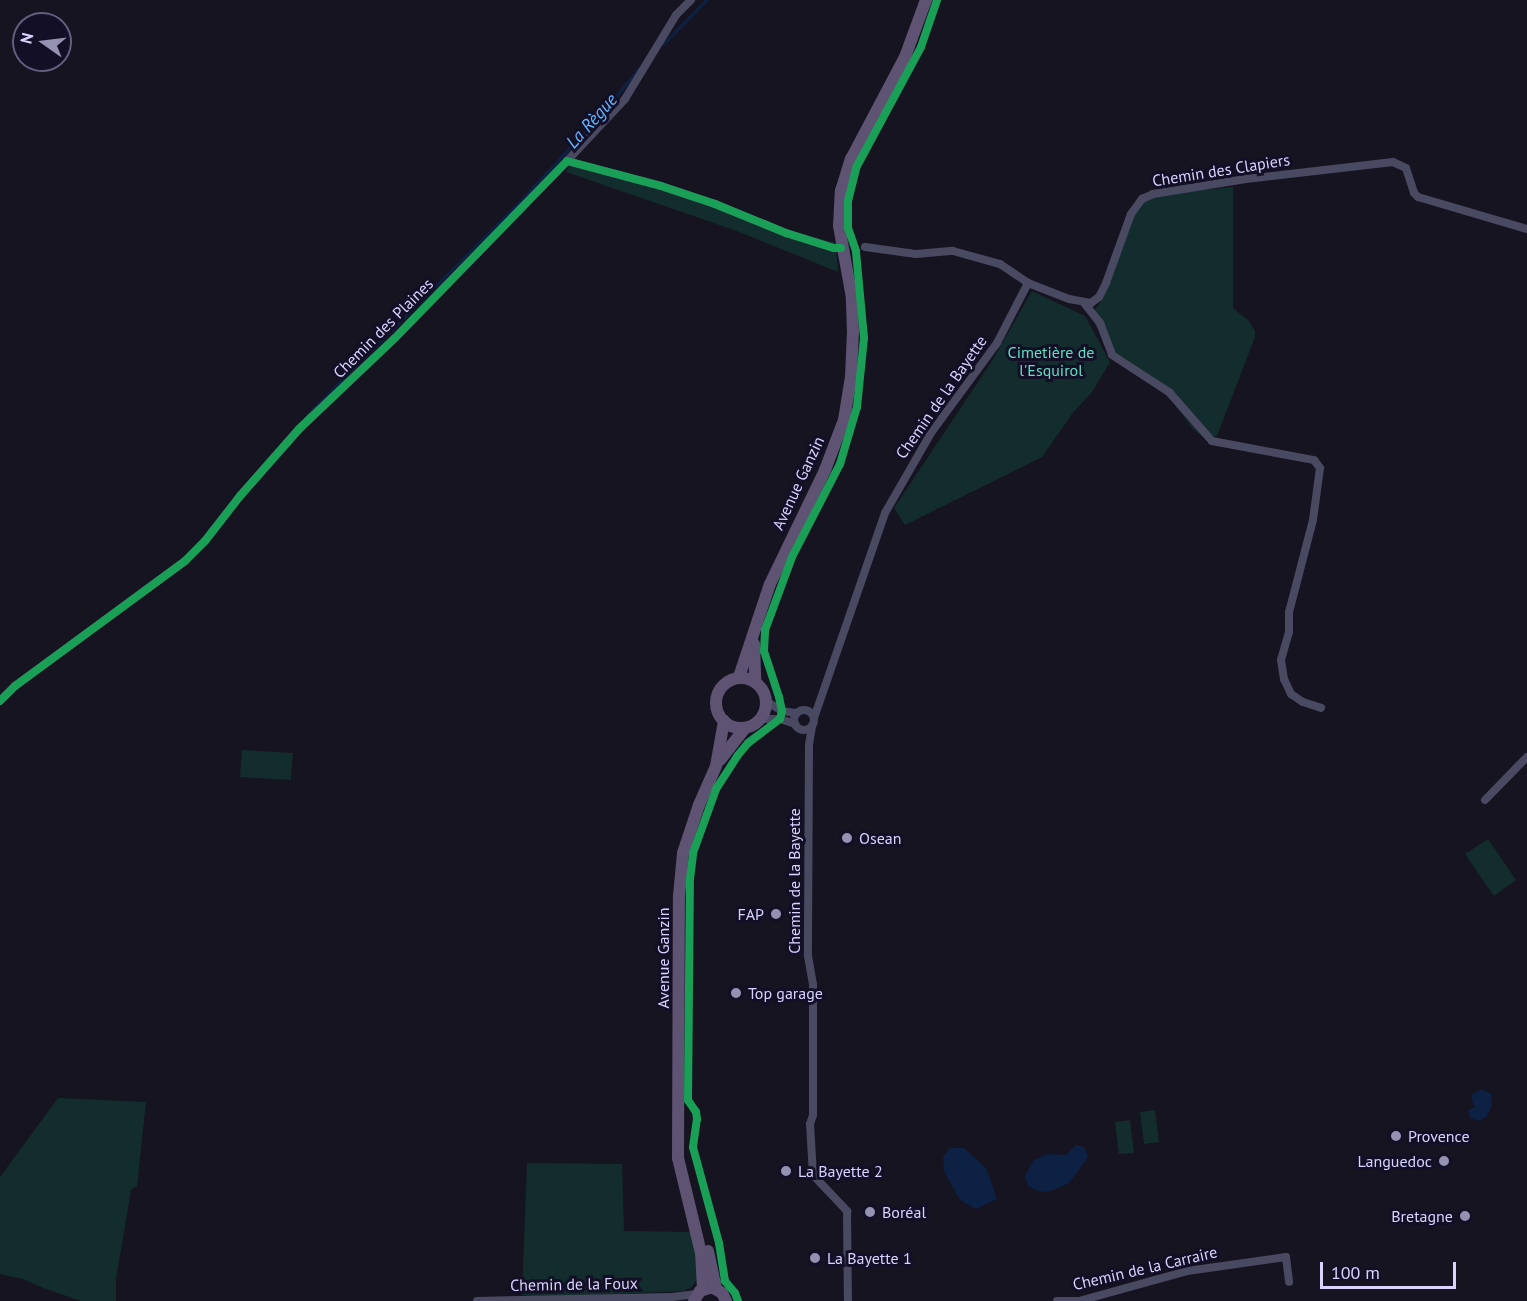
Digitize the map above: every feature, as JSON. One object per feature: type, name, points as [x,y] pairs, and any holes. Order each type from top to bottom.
[{"type":"main road","name":"Avenue Ganzin","points":[[739,677],[770,585],[825,470],[844,420],[851,378],[853,332],[852,298],[841,248],[839,212],[845,176],[851,159],[905,57],[926,0]]},
{"type":"main road","name":"Avenue Ganzin","points":[[754,636],[755,681]]},
{"type":"main road","points":[[739,677],[755,681],[765,694],[766,701],[760,719],[745,728],[737,728],[724,721],[717,708],[717,696],[724,684],[739,677]]},
{"type":"main road","name":"Avenue Ganzin","points":[[698,1295],[701,1253],[678,1158],[680,875],[690,831],[716,766],[724,734],[724,721]]},
{"type":"main road","name":"Avenue Ganzin","points":[[716,766],[745,728]]},
{"type":"main road","name":"Avenue Ganzin","points":[[679,1085],[685,1161],[716,1288]]},
{"type":"main road","points":[[698,1295],[716,1288],[728,1300]]},
{"type":"street","name":"Chemin des Plaines","points":[[0,700],[15,686],[185,561],[205,541],[240,496],[298,429],[394,339],[625,99],[676,15],[691,0]]},
{"type":"street","points":[[567,161],[671,189],[715,204],[777,230],[834,248],[841,248]]},
{"type":"street","name":"Chemin des Clapiers","points":[[1084,303],[1091,303],[1099,297],[1136,205],[1153,194],[1393,162],[1406,168],[1414,193],[1418,197],[1527,229]]},
{"type":"street","points":[[865,247],[916,254],[953,250],[1000,264],[1028,284],[1084,303],[1100,323],[1112,356],[1169,392],[1212,441],[1314,459],[1320,468],[1313,520],[1289,612],[1289,632],[1281,660],[1284,679],[1291,694],[1303,702],[1321,708]]},
{"type":"street","name":"Chemin de la Bayette","points":[[848,1301],[847,1211],[813,1174],[810,1124],[813,1103],[813,984],[808,956],[809,745],[812,718],[823,699],[885,513],[931,433],[997,343],[1028,284]]},
{"type":"street","points":[[766,701],[782,711],[812,718]]},
{"type":"street","points":[[797,713],[799,727]]},
{"type":"street","points":[[799,727],[812,718]]},
{"type":"street","points":[[760,719],[780,719],[799,727]]},
{"type":"street","name":"Chemin de la Bayette","points":[[799,727],[809,745]]},
{"type":"street","points":[[1485,800],[1527,757]]},
{"type":"street","name":"Chemin de la Carraire","points":[[1057,1301],[1079,1301],[1187,1271],[1286,1257],[1289,1282]]},
{"type":"street","name":"Chemin de la Foux","points":[[479,1301],[676,1299],[698,1295]]},
{"type":"green space","points":[[574,159],[624,172],[774,226],[836,243],[838,272],[734,230],[566,172]]},
{"type":"green space","points":[[1233,187],[1233,308],[1249,321],[1255,331],[1255,337],[1217,436],[1204,438],[1193,429],[1166,393],[1122,365],[1083,307],[1095,310],[1102,300],[1134,214],[1145,200],[1158,194]]},
{"type":"green space","name":"Cimetière de l'Esquirol","points":[[1032,291],[1085,316],[1110,362],[1092,392],[1072,414],[1042,457],[905,525],[894,508],[992,361]]},
{"type":"green space","points":[[242,750],[293,753],[291,780],[240,777]]},
{"type":"green space","points":[[1488,839],[1516,880],[1494,896],[1465,854]]},
{"type":"green space","points":[[58,1098],[146,1102],[137,1186],[131,1190],[116,1279],[116,1301],[81,1301],[23,1279],[0,1274],[0,1177]]},
{"type":"green space","points":[[1155,1110],[1159,1142],[1144,1144],[1140,1112]]},
{"type":"green space","points":[[1130,1120],[1134,1153],[1119,1154],[1115,1122]]},
{"type":"green space","points":[[527,1163],[622,1164],[624,1231],[691,1232],[700,1275],[692,1287],[684,1291],[545,1297],[522,1295]]},
{"type":"water","points":[[1482,1089],[1491,1094],[1492,1106],[1486,1117],[1479,1121],[1470,1118],[1468,1110],[1476,1107],[1471,1095]]},
{"type":"water","points":[[1076,1145],[1084,1147],[1088,1157],[1069,1183],[1048,1192],[1038,1191],[1028,1186],[1025,1176],[1033,1161],[1047,1154],[1066,1155]]},
{"type":"water","points":[[950,1148],[964,1148],[986,1168],[997,1199],[976,1209],[960,1200],[944,1171],[943,1157]]},
{"type":"waterway","name":"La Règue","points":[[663,44],[706,0]]},
{"type":"waterway","name":"La Règue","points":[[307,415],[521,200],[601,114],[640,67]]},
{"type":"cycle path","points":[[738,1301],[735,1293],[725,1281],[719,1243],[693,1147],[696,1112],[688,1100],[690,879],[693,853],[716,789],[738,755],[748,743],[780,719],[782,711],[779,697],[764,651],[765,630],[792,557],[840,464],[857,407],[864,338],[856,251],[848,228],[848,201],[857,166],[921,47],[937,0]]},
{"type":"cycle path","points":[[0,701],[15,686],[185,561],[205,541],[240,496],[299,429],[394,339],[567,161],[661,186],[715,204],[786,233],[834,248],[841,248]]},
{"type":"place","name":"Osean","points":[[847,838]]},
{"type":"place","name":"FAP","points":[[776,914]]},
{"type":"place","name":"Top garage","points":[[736,993]]},
{"type":"place","name":"Provence","points":[[1396,1136]]},
{"type":"place","name":"Languedoc","points":[[1444,1161]]},
{"type":"place","name":"La Bayette 2","points":[[786,1171]]},
{"type":"place","name":"Boréal","points":[[870,1212]]},
{"type":"place","name":"Bretagne","points":[[1465,1216]]},
{"type":"place","name":"La Bayette 1","points":[[815,1258]]}]
